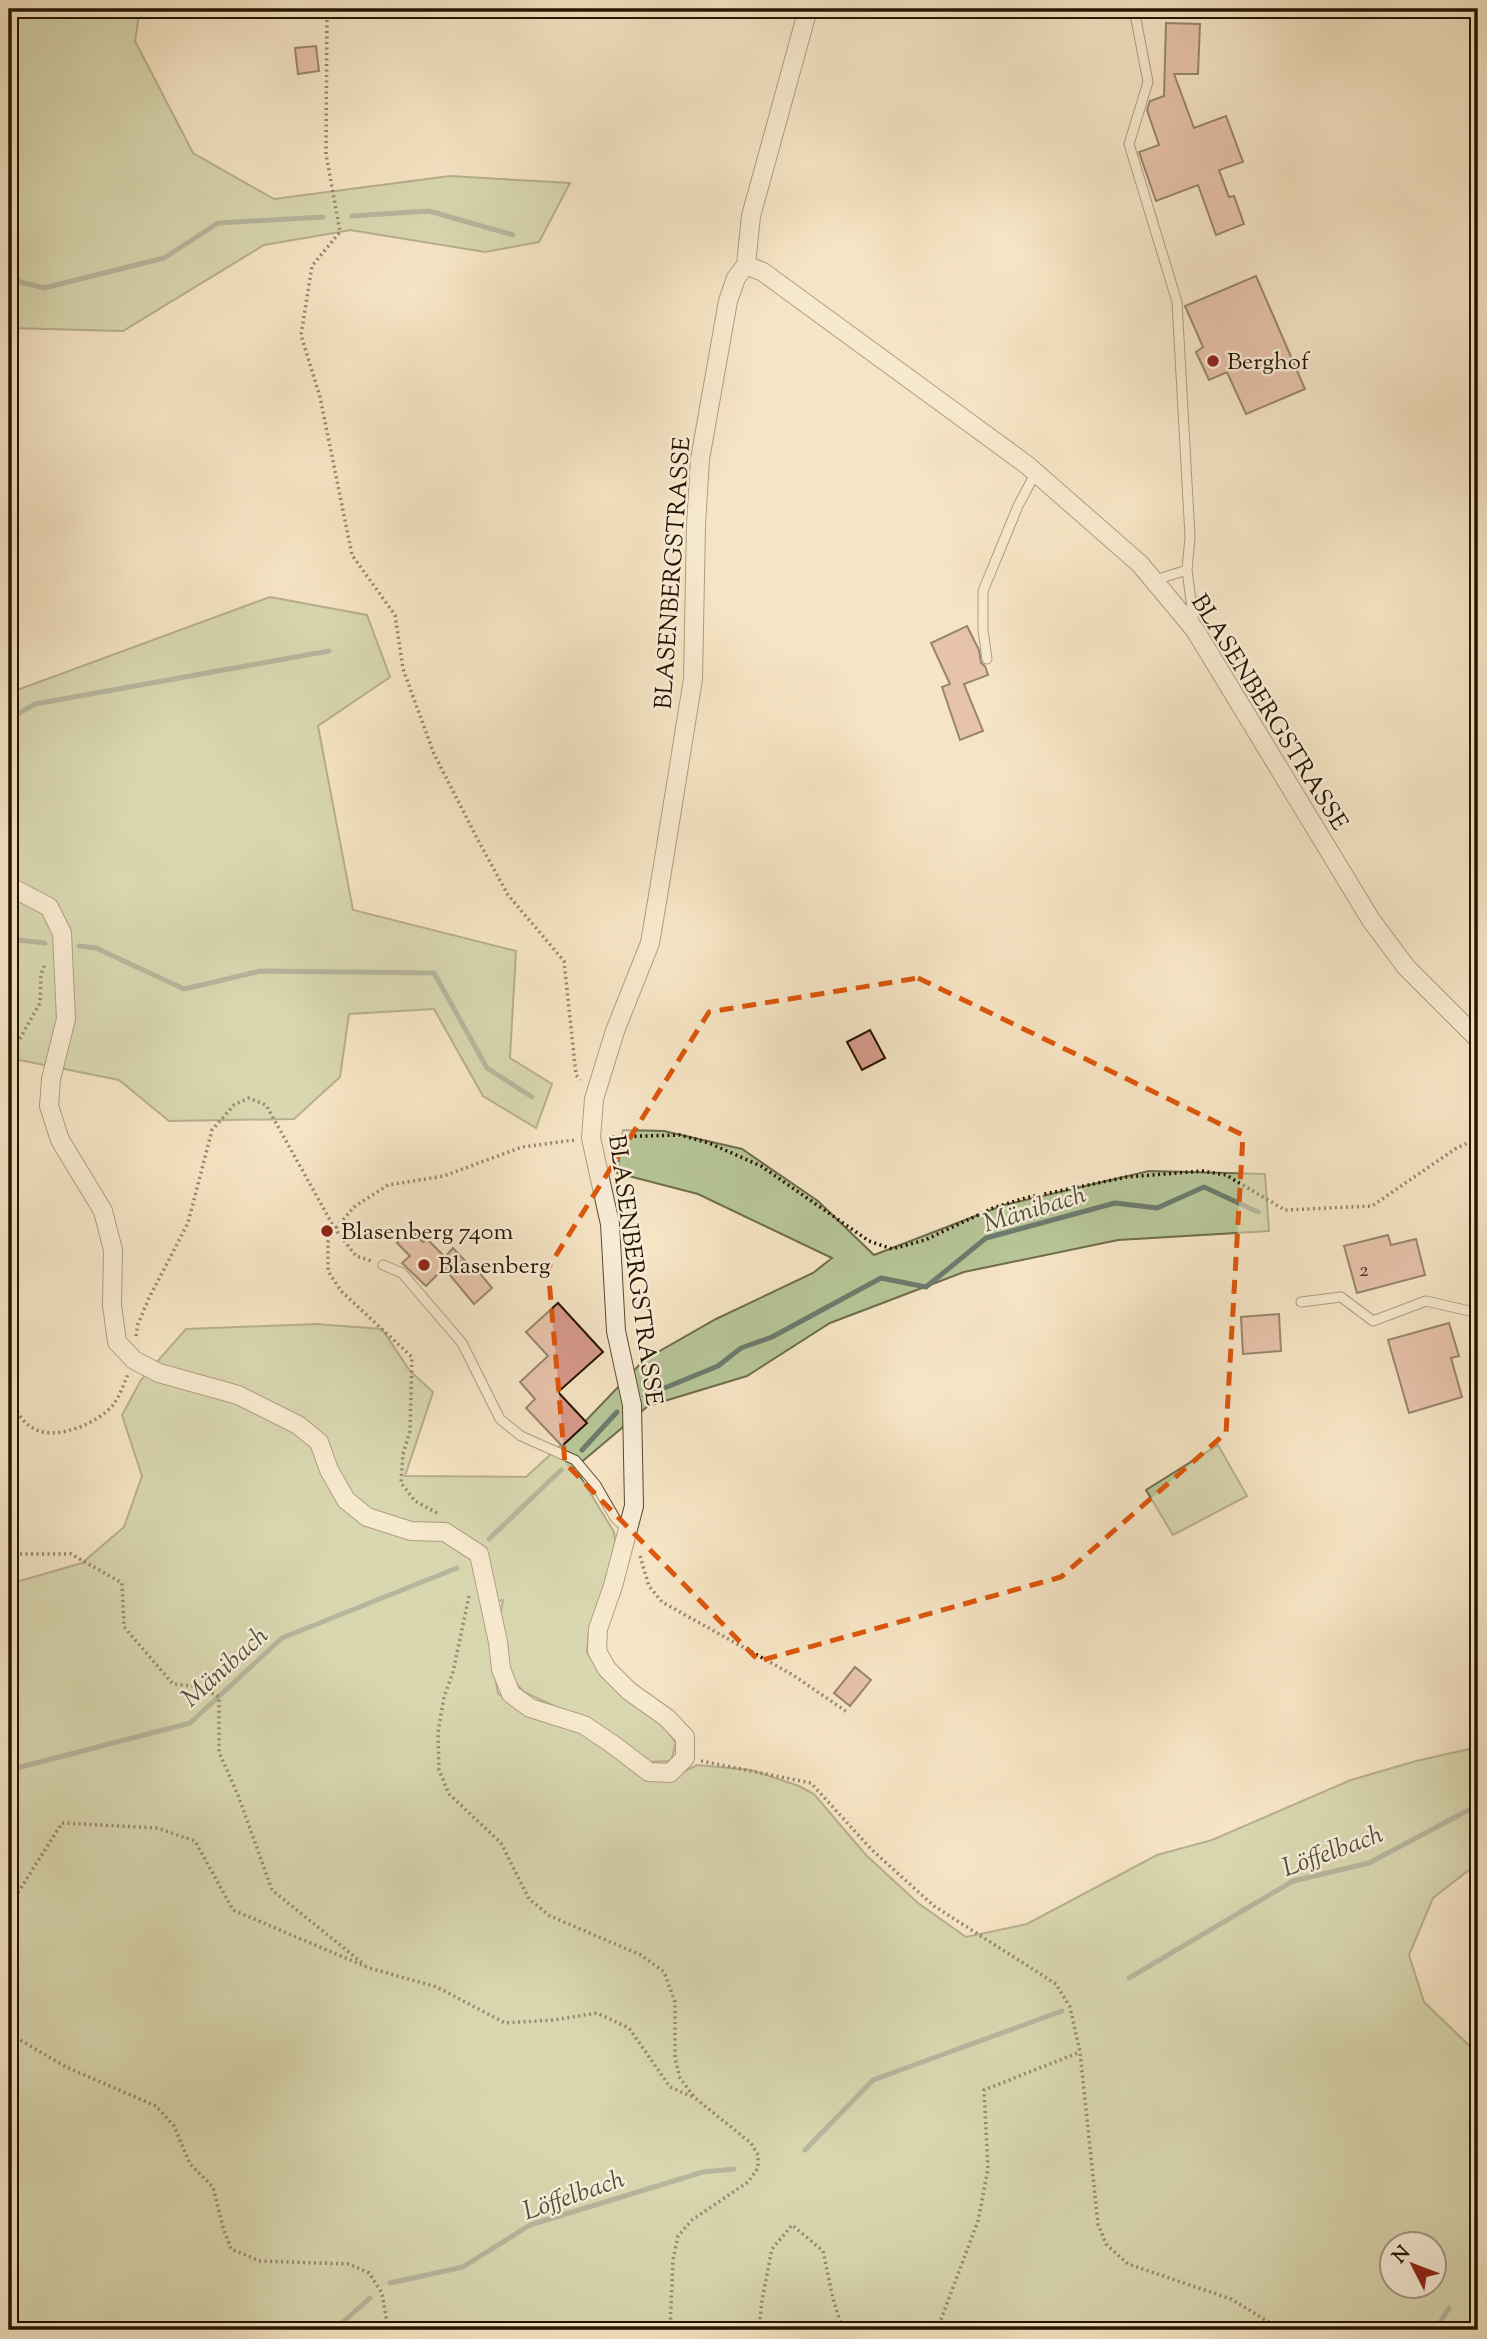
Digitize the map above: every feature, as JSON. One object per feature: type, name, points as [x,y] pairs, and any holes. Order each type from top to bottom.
[{"type":"street","points":[[746,265],[751,216],[808,9]]},
{"type":"street","name":"BLASENBERGSTRASSE","points":[[685,1758],[685,1737],[667,1718],[629,1691],[607,1670],[597,1651],[598,1629],[613,1586],[634,1506],[632,1405],[616,1331],[610,1224],[591,1138],[594,1099],[615,1031],[650,943],[693,679],[700,459],[728,301],[736,278],[746,265],[764,272],[1036,472],[1140,564],[1195,630],[1371,920],[1406,967],[1478,1039]]},
{"type":"street","points":[[9,886],[49,907],[62,933],[66,1019],[51,1079],[49,1106],[60,1140],[103,1211],[113,1250],[112,1305],[117,1342],[134,1360],[159,1373],[238,1395],[298,1425],[319,1442],[329,1470],[345,1500],[367,1517],[411,1531],[445,1532],[479,1554],[498,1642],[501,1669],[511,1694],[520,1701],[530,1708],[584,1726],[649,1772],[670,1773],[685,1758]]},
{"type":"lane","points":[[1134,9],[1148,82],[1129,144],[1177,302],[1191,537],[1187,570],[1195,630]]},
{"type":"lane","points":[[987,659],[982,630],[983,592],[1018,506],[1036,472]]},
{"type":"lane","points":[[1154,580],[1187,570]]},
{"type":"lane","points":[[383,1265],[402,1273],[461,1343],[500,1419],[521,1436],[575,1460],[596,1485],[615,1518],[628,1530]]},
{"type":"lane","points":[[1301,1302],[1341,1297],[1373,1321],[1426,1301],[1478,1313]]},
{"type":"path","points":[[327,9],[326,154],[341,232],[312,266],[301,335],[320,397],[352,555],[394,615],[403,669],[434,754],[478,840],[508,895],[564,961],[576,1075],[594,1099]]},
{"type":"path","points":[[9,1058],[40,1003],[41,974],[47,959],[62,944]]},
{"type":"path","points":[[9,1391],[16,1412],[33,1429],[62,1433],[94,1421],[113,1405],[134,1360],[138,1324],[188,1223],[212,1130],[234,1104],[249,1098],[266,1105],[335,1229],[356,1256],[383,1265]]},
{"type":"path","points":[[439,1514],[415,1501],[401,1483],[403,1454],[410,1432],[412,1357],[341,1291],[328,1271],[328,1242],[335,1229],[354,1208],[388,1185],[444,1176],[523,1147],[591,1138],[680,1135],[709,1143],[761,1166],[869,1241],[892,1249],[925,1240],[993,1208],[1025,1198],[1127,1177],[1202,1171],[1226,1175],[1285,1210],[1372,1206],[1455,1150],[1478,1138]]},
{"type":"path","points":[[640,1553],[649,1586],[662,1602],[793,1675],[847,1712]]},
{"type":"path","points":[[9,1554],[71,1555],[122,1583],[124,1627],[173,1684],[201,1687],[219,1697],[219,1752],[239,1795],[272,1890],[369,1968]]},
{"type":"path","points":[[470,1591],[461,1638],[443,1697],[438,1732],[439,1770],[449,1794],[501,1843],[529,1899],[550,1916],[641,1955],[664,1972],[675,2002],[675,2058],[680,2078],[695,2098],[751,2143],[758,2155],[758,2168],[748,2182],[692,2220],[678,2236],[673,2260],[670,2330]]},
{"type":"path","points":[[685,1758],[811,1783],[872,1850],[934,1906],[1056,1984],[1070,2007],[1080,2052],[1098,2224],[1106,2244],[1128,2264],[1231,2299],[1282,2330]]},
{"type":"path","points":[[9,1979],[17,1894],[62,1823],[157,1828],[195,1841],[233,1910],[369,1968],[438,1987],[505,2023],[553,2020],[597,2013],[629,2028],[670,2087],[695,2098]]},
{"type":"path","points":[[9,2029],[15,2037],[66,2067],[156,2106],[174,2126],[190,2164],[213,2187],[223,2227],[232,2249],[260,2261],[349,2264],[369,2273],[382,2293],[386,2330]]},
{"type":"path","points":[[937,2330],[978,2221],[988,2169],[984,2090],[1080,2052]]},
{"type":"path","points":[[759,2330],[772,2249],[792,2225],[823,2251],[843,2330]]},
{"type":"highlighted area","points":[[918,978],[1243,1135],[1226,1433],[1061,1577],[759,1661],[565,1463],[548,1268],[709,1012]]},
{"type":"green space","points":[[9,9],[140,9],[135,41],[193,153],[274,199],[450,176],[570,183],[539,242],[485,252],[350,230],[264,245],[123,331],[9,328]]},
{"type":"green space","points":[[270,597],[367,615],[390,677],[318,726],[353,910],[516,951],[510,1058],[552,1084],[536,1128],[483,1096],[434,1009],[349,1014],[340,1077],[294,1119],[169,1121],[119,1080],[9,1058],[9,693]]},
{"type":"green space","points":[[623,1130],[664,1131],[742,1149],[818,1201],[874,1255],[1004,1205],[1149,1171],[1265,1174],[1269,1231],[1118,1240],[964,1272],[830,1323],[747,1376],[648,1406],[572,1470],[578,1473],[614,1532],[617,1554],[589,1632],[587,1652],[602,1677],[661,1721],[676,1743],[671,1761],[649,1762],[569,1713],[524,1692],[507,1674],[500,1616],[503,1600],[484,1604],[498,1694],[585,1734],[665,1781],[697,1765],[751,1770],[799,1786],[814,1794],[866,1855],[918,1903],[966,1937],[1027,1924],[1157,1855],[1212,1840],[1351,1780],[1478,1747],[1478,1863],[1433,1898],[1409,1955],[1424,2002],[1478,2054],[1478,2330],[9,2330],[9,1584],[82,1563],[124,1527],[142,1476],[122,1415],[141,1380],[186,1329],[316,1324],[382,1329],[410,1371],[433,1392],[405,1476],[526,1477],[576,1431],[644,1360],[716,1319],[813,1273],[832,1258],[698,1194],[617,1173]]},
{"type":"green space","points":[[1218,1445],[1247,1496],[1173,1535],[1146,1490]]},
{"type":"building","points":[[1166,23],[1200,24],[1198,74],[1174,74],[1194,128],[1226,116],[1243,162],[1219,170],[1229,197],[1234,196],[1244,224],[1216,235],[1198,185],[1156,201],[1139,152],[1159,145],[1147,110],[1150,101],[1164,96]]},
{"type":"building","points":[[316,46],[319,71],[298,74],[295,48]]},
{"type":"building","points":[[1256,276],[1305,389],[1246,414],[1227,372],[1209,380],[1196,352],[1203,347],[1185,306]]},
{"type":"building","points":[[967,626],[988,675],[964,684],[983,731],[960,740],[942,687],[950,684],[931,643]]},
{"type":"building","points":[[870,1030],[885,1058],[862,1070],[847,1042]]},
{"type":"building","points":[[411,1230],[423,1242],[427,1239],[445,1257],[453,1248],[470,1266],[472,1264],[492,1288],[474,1304],[444,1268],[426,1286],[402,1263],[410,1256],[397,1243]]},
{"type":"building","points":[[1388,1235],[1391,1245],[1416,1239],[1425,1275],[1357,1293],[1344,1246]]},
{"type":"building","points":[[558,1303],[603,1352],[558,1392],[587,1423],[562,1446],[526,1408],[535,1399],[520,1382],[548,1356],[526,1332]]},
{"type":"building","points":[[1279,1314],[1281,1351],[1243,1354],[1241,1317]]},
{"type":"building","points":[[1449,1323],[1459,1356],[1451,1358],[1462,1397],[1409,1413],[1388,1340]]},
{"type":"building","points":[[855,1667],[871,1680],[850,1706],[834,1693]]},
{"type":"waterway","points":[[352,216],[429,211],[513,235]]},
{"type":"waterway","points":[[9,279],[44,288],[164,258],[218,223],[323,217]]},
{"type":"waterway","points":[[9,719],[35,704],[329,651]]},
{"type":"waterway","points":[[9,939],[45,943]]},
{"type":"waterway","points":[[79,946],[96,948],[184,989],[261,971],[434,973],[487,1068],[532,1097]]},
{"type":"waterway","name":"Mänibach","points":[[645,1396],[718,1366],[741,1348],[772,1337],[881,1278],[926,1287],[986,1238],[1115,1203],[1157,1208],[1204,1187],[1258,1212]]},
{"type":"waterway","name":"Mänibach","points":[[582,1450],[617,1412]]},
{"type":"waterway","name":"Mänibach","points":[[489,1539],[561,1470]]},
{"type":"waterway","name":"Mänibach","points":[[9,1772],[190,1723],[282,1638],[457,1568]]},
{"type":"waterway","name":"Löffelbach","points":[[1129,1978],[1293,1881],[1369,1863],[1478,1805]]},
{"type":"waterway","name":"Löffelbach","points":[[805,2150],[873,2080],[1062,2011]]},
{"type":"waterway","name":"Löffelbach","points":[[390,2283],[463,2267],[530,2225],[703,2172],[734,2169]]},
{"type":"waterway","name":"Löffelbach","points":[[334,2330],[370,2298]]},
{"type":"waterway","points":[[1435,2330],[1449,2308]]},
{"type":"place","name":"Berghof","points":[[1213,361]]},
{"type":"place","name":"Blasenberg 740m","points":[[327,1231]]},
{"type":"place","name":"Blasenberg","points":[[424,1265]]}]
